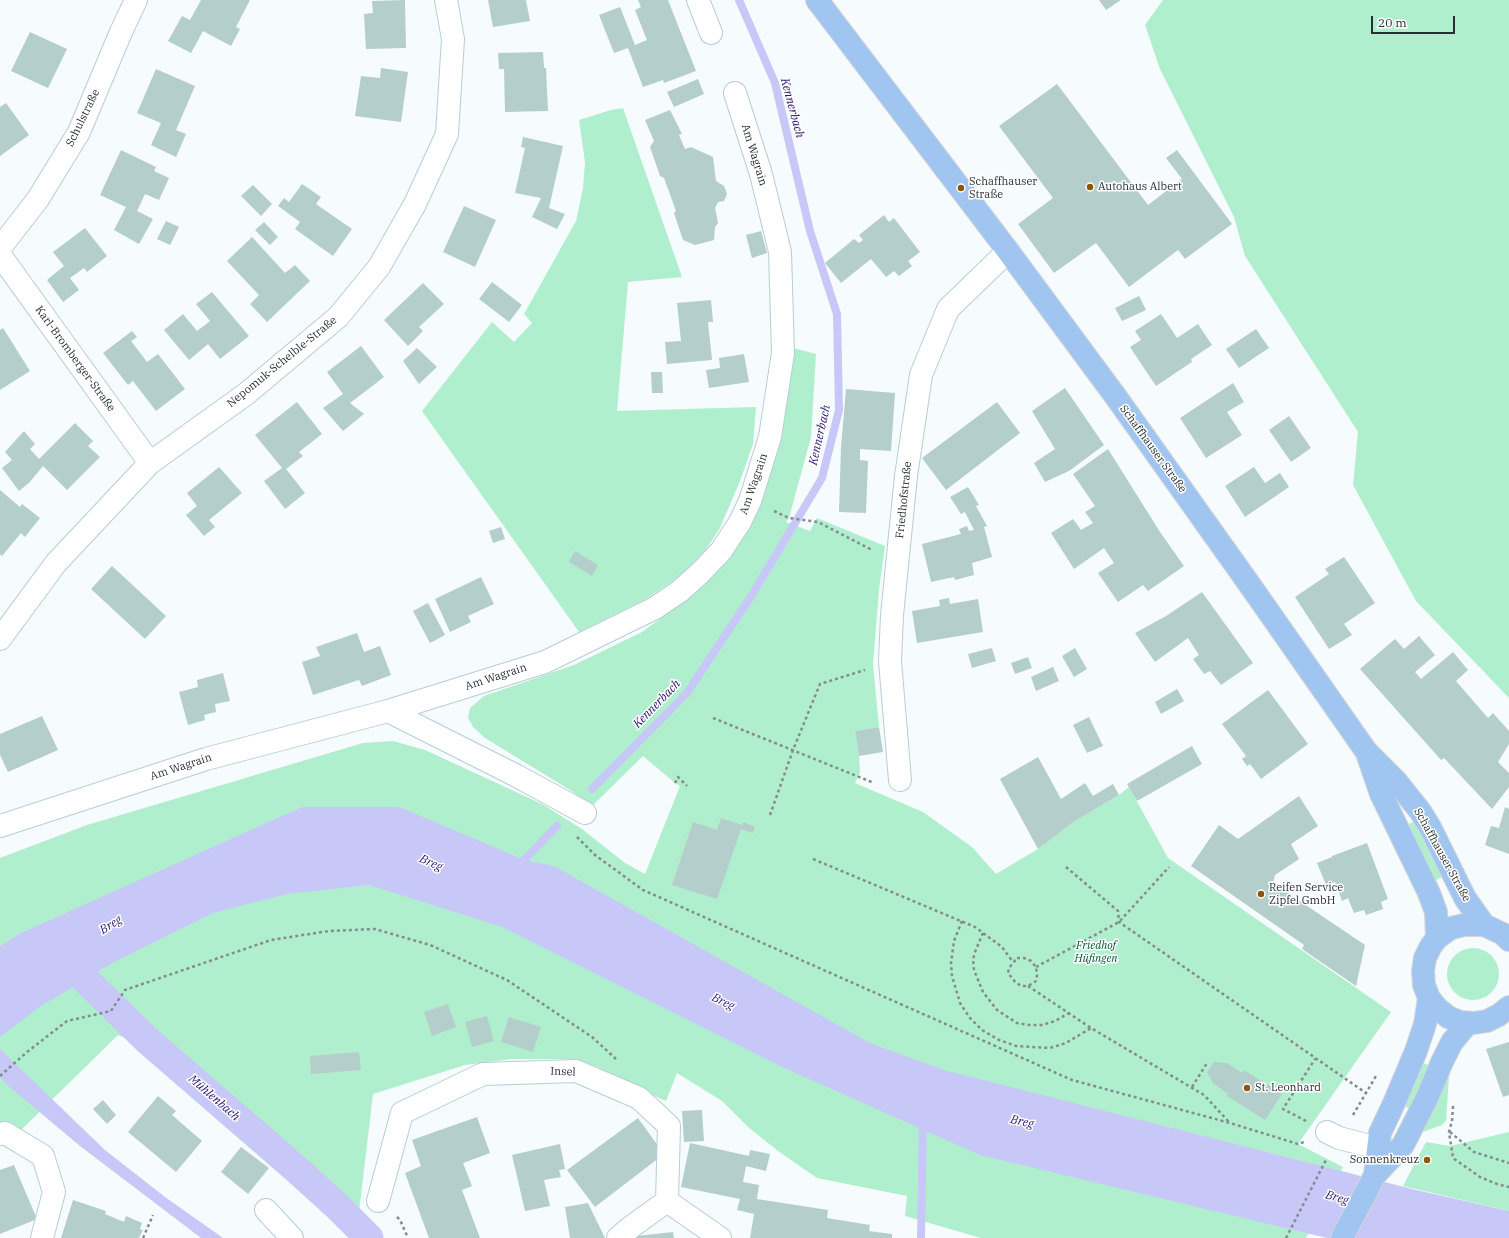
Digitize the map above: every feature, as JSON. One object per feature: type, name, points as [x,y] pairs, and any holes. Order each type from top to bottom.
[{"type":"main road","name":"Schaffhauser Straße","points":[[817,0],[1008,251],[1248,581],[1366,751],[1396,781],[1420,811],[1430,827],[1465,898],[1484,925]]},
{"type":"main road","name":"Schaffhauser Straße","points":[[1366,751],[1381,794],[1429,893],[1436,912],[1437,938]]},
{"type":"main road","points":[[1509,940],[1503,934],[1484,925],[1464,924],[1452,928],[1437,938],[1431,946],[1425,958],[1423,972],[1424,985],[1429,998],[1437,1008],[1448,1017],[1468,1023],[1487,1021],[1499,1015],[1509,1007]]},
{"type":"main road","points":[[1375,1175],[1380,1132],[1395,1101],[1425,1024],[1429,998]]},
{"type":"main road","points":[[1342,1238],[1375,1175],[1402,1145],[1427,1098],[1452,1042],[1468,1023]]},
{"type":"street","name":"Schulstraße","points":[[0,248],[38,199],[79,132],[136,0]]},
{"type":"street","name":"Nepomuk-Schelble-Straße","points":[[0,639],[56,563],[150,463],[246,394],[338,317],[380,267],[415,204],[447,134],[453,39],[446,0]]},
{"type":"street","points":[[698,0],[711,33]]},
{"type":"street","name":"Am Wagrain","points":[[0,826],[206,759],[388,712],[545,662],[655,608],[680,591],[700,573],[721,551],[740,522],[750,501],[770,437],[783,353],[780,252],[761,174],[735,93]]},
{"type":"street","name":"Friedhofstraße","points":[[900,780],[890,661],[892,615],[906,476],[920,375],[948,309],[1008,251]]},
{"type":"street","name":"Karl-Bromberger-Straße","points":[[0,255],[150,463]]},
{"type":"street","points":[[388,712],[517,776],[585,812]]},
{"type":"street","name":"Insel","points":[[378,1201],[402,1113],[483,1074],[576,1071],[639,1098],[669,1126],[667,1201]]},
{"type":"street","points":[[0,1134],[5,1133],[43,1156],[54,1192],[42,1238]]},
{"type":"street","points":[[1333,1135],[1378,1148]]},
{"type":"street","points":[[618,1238],[667,1201],[720,1238]]},
{"type":"street","points":[[266,1210],[292,1238]]},
{"type":"path","points":[[789,518],[818,522],[897,563]]},
{"type":"path","points":[[770,815],[793,750],[820,684],[890,661]]},
{"type":"path","points":[[713,718],[882,786],[900,780]]},
{"type":"path","points":[[675,783],[678,778],[687,786]]},
{"type":"path","points":[[585,812],[575,826],[577,838],[595,855],[644,890],[1072,1080],[1230,1123],[1298,1144],[1333,1135]]},
{"type":"path","points":[[813,859],[975,927],[1002,947],[1013,962]]},
{"type":"path","points":[[1066,867],[1118,911],[1119,922],[1366,1093]]},
{"type":"path","points":[[1036,967],[1119,922],[1168,867]]},
{"type":"path","points":[[962,921],[954,941],[951,963],[952,976],[960,1003],[970,1018],[982,1030],[999,1040],[1016,1046],[1050,1048],[1066,1043],[1091,1028]]},
{"type":"path","points":[[0,1076],[67,1020],[111,1011],[125,990],[271,940],[329,931],[375,929],[430,945],[507,980],[592,1037],[621,1063]]},
{"type":"path","points":[[984,933],[978,943],[974,956],[974,970],[983,992],[997,1010],[1017,1023],[1029,1025],[1042,1025],[1055,1021],[1069,1013]]},
{"type":"path","points":[[1028,986],[1036,980],[1036,967],[1031,961],[1024,958],[1017,958],[1009,968],[1008,973],[1010,977],[1022,986],[1028,986],[1091,1028],[1204,1094],[1230,1123]]},
{"type":"path","points":[[1303,1120],[1283,1109],[1315,1059]]},
{"type":"path","points":[[1192,1087],[1207,1063]]},
{"type":"path","points":[[1286,1238],[1325,1162],[1333,1135],[1366,1093],[1376,1075]]},
{"type":"path","points":[[1509,1163],[1474,1152],[1449,1132],[1453,1158],[1480,1177],[1509,1187]]},
{"type":"path","points":[[142,1238],[153,1215]]},
{"type":"green space","points":[[1163,0],[1509,0],[1509,698],[1416,601],[1353,485],[1358,432],[1245,256],[1234,217],[1160,69],[1145,25]]},
{"type":"green space","points":[[623,108],[682,277],[628,282],[617,411],[756,407],[753,444],[740,481],[720,528],[705,551],[680,576],[646,599],[579,632],[422,411],[492,322],[514,342],[532,323],[524,314],[576,221],[583,188],[585,162],[579,120],[611,110]]},
{"type":"green space","name":"Friedhof Hüfingen","points":[[793,348],[816,354],[811,437],[789,518],[786,522],[810,531],[817,518],[885,546],[879,590],[873,664],[879,727],[855,731],[860,772],[855,783],[923,812],[972,847],[996,874],[1038,849],[1075,821],[1119,795],[1129,787],[1168,858],[1391,1012],[1298,1144],[1343,1167],[1306,1238],[981,1238],[905,1216],[907,1196],[817,1178],[778,1151],[748,1127],[722,1101],[677,1073],[666,1101],[620,1080],[598,1067],[574,1059],[512,1059],[465,1065],[373,1094],[359,1212],[345,1227],[160,1061],[134,1041],[118,1035],[17,1134],[0,1130],[0,858],[87,825],[363,743],[393,741],[425,750],[542,804],[582,829],[625,863],[645,874],[680,786],[643,756],[592,806],[570,790],[485,738],[473,727],[468,718],[470,708],[484,696],[574,665],[642,632],[687,599],[728,560],[744,537],[759,505]]},
{"type":"green space","points":[[1413,822],[1416,823],[1444,876],[1432,882],[1407,825]]},
{"type":"green space","points":[[1473,948],[1483,950],[1491,956],[1497,964],[1499,974],[1497,984],[1491,992],[1483,998],[1473,1000],[1463,998],[1455,992],[1449,984],[1447,974],[1449,964],[1455,956],[1463,950]]},
{"type":"green space","points":[[1420,1062],[1432,1066],[1412,1108],[1408,1108],[1405,1106]]},
{"type":"green space","points":[[1445,1074],[1449,1076],[1446,1121],[1442,1125],[1420,1133]]},
{"type":"green space","points":[[1509,1132],[1509,1211],[1403,1186],[1426,1142],[1450,1146]]},
{"type":"water","name":"Breg","points":[[302,807],[399,807],[525,860],[554,866],[870,1043],[944,1070],[1412,1189],[1509,1211],[1509,1238],[1327,1238],[980,1155],[780,1066],[502,927],[369,885],[287,894],[213,913],[114,962],[38,1008],[0,1037],[0,946],[21,933]]},
{"type":"water","points":[[0,1049],[105,1150],[165,1197],[223,1238],[201,1238],[80,1146],[6,1084],[0,1077]]},
{"type":"building","points":[[201,0],[250,0],[236,27],[240,29],[231,46],[203,31],[191,53],[168,41],[182,16],[190,20]]},
{"type":"building","points":[[405,0],[406,48],[366,49],[364,14],[373,13],[372,1]]},
{"type":"building","points":[[488,0],[526,0],[530,21],[493,27]]},
{"type":"building","points":[[638,0],[668,0],[696,71],[664,83],[663,80],[643,87],[628,48],[614,53],[599,15],[620,7],[635,45],[647,40],[635,10],[641,7]]},
{"type":"building","points":[[1099,0],[1121,0],[1106,10]]},
{"type":"building","points":[[30,32],[67,49],[48,88],[11,71]]},
{"type":"building","points":[[543,52],[544,68],[546,68],[548,111],[505,112],[504,69],[499,69],[498,53]]},
{"type":"building","points":[[381,68],[408,72],[401,122],[355,116],[361,76],[380,78]]},
{"type":"building","points":[[156,69],[195,86],[176,130],[186,134],[176,157],[151,145],[161,123],[137,113]]},
{"type":"building","points":[[698,79],[704,94],[674,107],[667,92]]},
{"type":"building","name":"Autohaus Albert","points":[[1057,84],[1148,205],[1182,179],[1166,158],[1177,150],[1232,224],[1185,259],[1178,250],[1129,287],[1096,243],[1054,273],[1018,224],[1053,198],[999,126]]},
{"type":"building","points":[[6,103],[29,135],[0,156],[0,107]]},
{"type":"building","points":[[670,110],[682,134],[679,135],[685,149],[691,147],[713,157],[716,181],[724,186],[727,194],[724,201],[718,202],[715,208],[718,223],[715,227],[714,240],[695,245],[683,240],[674,213],[676,211],[664,178],[660,176],[650,147],[654,141],[645,120]]},
{"type":"building","points":[[523,137],[563,146],[549,208],[565,214],[557,229],[532,217],[541,198],[515,193],[525,148],[521,147]]},
{"type":"building","points":[[121,150],[156,167],[154,171],[169,178],[159,200],[145,194],[137,211],[153,219],[139,244],[114,230],[126,207],[100,195]]},
{"type":"building","points":[[302,184],[321,197],[316,204],[352,229],[333,256],[295,229],[300,222],[278,206],[284,198],[289,202]]},
{"type":"building","points":[[253,185],[272,204],[261,216],[241,196]]},
{"type":"building","points":[[464,206],[496,220],[475,267],[443,252]]},
{"type":"building","points":[[884,215],[889,222],[894,218],[920,252],[908,261],[912,266],[899,276],[894,271],[886,277],[871,259],[841,283],[825,263],[854,239],[859,243],[863,240],[859,235]]},
{"type":"building","points":[[166,221],[179,227],[170,245],[157,239]]},
{"type":"building","points":[[264,222],[278,237],[270,245],[255,230]]},
{"type":"building","points":[[85,228],[107,256],[87,272],[84,268],[70,278],[79,290],[63,302],[47,280],[64,266],[53,252]]},
{"type":"building","points":[[761,231],[767,253],[752,258],[746,235]]},
{"type":"building","points":[[252,237],[285,273],[295,265],[310,281],[267,322],[250,304],[259,295],[227,261]]},
{"type":"building","points":[[492,282],[522,305],[509,322],[479,299]]},
{"type":"building","points":[[423,283],[444,304],[419,327],[423,331],[408,346],[384,320]]},
{"type":"building","points":[[212,292],[249,336],[220,359],[208,344],[189,360],[164,330],[183,314],[197,331],[210,321],[196,304]]},
{"type":"building","points":[[1139,296],[1146,310],[1122,321],[1115,308]]},
{"type":"building","points":[[711,300],[713,322],[708,322],[712,360],[667,364],[665,342],[681,341],[677,303]]},
{"type":"building","points":[[1161,314],[1177,338],[1198,324],[1212,345],[1191,359],[1192,362],[1156,386],[1130,347],[1141,340],[1135,331]]},
{"type":"building","points":[[3,328],[30,371],[0,390],[0,330]]},
{"type":"building","points":[[1256,329],[1269,348],[1239,368],[1226,349]]},
{"type":"building","points":[[132,331],[137,337],[131,341],[147,362],[158,354],[185,389],[156,411],[133,381],[128,385],[103,353]]},
{"type":"building","points":[[361,346],[384,377],[350,403],[364,414],[343,431],[323,408],[343,394],[327,372]]},
{"type":"building","points":[[417,348],[437,367],[419,384],[403,361]]},
{"type":"building","points":[[744,354],[749,382],[709,388],[706,370],[720,368],[719,358]]},
{"type":"building","points":[[651,372],[662,372],[663,393],[652,393]]},
{"type":"building","points":[[1233,383],[1244,402],[1227,412],[1242,435],[1206,458],[1180,418]]},
{"type":"building","points":[[1065,388],[1104,445],[1069,471],[1045,482],[1034,463],[1055,449],[1032,411]]},
{"type":"building","points":[[846,389],[895,393],[891,451],[860,449],[860,460],[868,461],[866,513],[839,512],[841,447]]},
{"type":"building","points":[[297,402],[322,434],[299,452],[303,456],[286,469],[305,493],[285,509],[264,481],[282,468],[255,435]]},
{"type":"building","points":[[997,402],[1020,433],[946,490],[922,458]]},
{"type":"building","points":[[1289,416],[1311,448],[1291,462],[1269,430]]},
{"type":"building","points":[[75,423],[93,441],[88,446],[100,457],[67,490],[43,466],[29,483],[19,491],[2,468],[12,460],[5,452],[24,431],[35,444],[30,449],[39,459]]},
{"type":"building","points":[[1108,449],[1160,532],[1184,566],[1148,591],[1143,585],[1118,602],[1098,573],[1114,563],[1104,548],[1074,569],[1051,533],[1073,519],[1081,530],[1093,523],[1085,512],[1095,506],[1073,474]]},
{"type":"building","points":[[219,467],[242,493],[209,520],[215,527],[204,536],[186,515],[197,506],[187,493]]},
{"type":"building","points":[[1254,467],[1265,483],[1280,473],[1289,487],[1245,517],[1225,486]]},
{"type":"building","points":[[968,487],[979,505],[976,506],[987,526],[984,527],[992,557],[972,563],[974,575],[955,580],[954,577],[931,582],[922,544],[961,534],[959,529],[967,526],[969,531],[974,530],[965,512],[961,514],[950,497]]},
{"type":"building","points":[[0,490],[20,507],[22,504],[40,518],[25,537],[21,533],[2,556],[0,554]]},
{"type":"building","points":[[501,527],[505,539],[493,543],[489,531]]},
{"type":"building","points":[[575,551],[598,565],[592,576],[569,562]]},
{"type":"building","points":[[1344,557],[1375,603],[1344,624],[1352,635],[1329,649],[1295,597],[1329,574],[1325,569]]},
{"type":"building","points":[[112,566],[166,616],[145,639],[91,589]]},
{"type":"building","points":[[481,577],[494,604],[468,616],[471,622],[450,632],[435,599]]},
{"type":"building","points":[[1202,592],[1253,663],[1221,685],[1210,671],[1204,674],[1193,659],[1199,655],[1188,638],[1155,662],[1135,633],[1166,616]]},
{"type":"building","points":[[949,598],[950,604],[978,599],[983,632],[917,643],[912,611],[940,606],[939,600]]},
{"type":"building","points":[[428,603],[445,635],[430,643],[413,611]]},
{"type":"building","points":[[357,633],[364,652],[380,646],[391,675],[362,686],[359,680],[313,695],[302,662],[320,656],[316,647]]},
{"type":"building","points":[[1419,636],[1435,655],[1415,672],[1421,679],[1453,652],[1468,670],[1456,681],[1488,718],[1493,713],[1509,731],[1509,744],[1498,762],[1509,773],[1509,787],[1492,809],[1444,758],[1441,760],[1360,669],[1395,639],[1404,649]]},
{"type":"building","points":[[992,648],[996,661],[972,668],[968,654]]},
{"type":"building","points":[[1075,648],[1087,669],[1074,677],[1062,656]]},
{"type":"building","points":[[1028,657],[1032,668],[1015,674],[1011,663]]},
{"type":"building","points":[[1053,667],[1059,681],[1036,691],[1031,677]]},
{"type":"building","points":[[223,673],[230,701],[215,704],[216,712],[204,715],[205,720],[188,725],[179,692],[198,687],[197,680]]},
{"type":"building","points":[[1177,689],[1184,701],[1161,714],[1155,702]]},
{"type":"building","points":[[1268,690],[1308,744],[1261,779],[1250,764],[1247,766],[1242,759],[1246,756],[1222,724]]},
{"type":"building","points":[[42,716],[58,750],[8,772],[0,755],[0,734]]},
{"type":"building","points":[[1089,717],[1103,746],[1087,753],[1073,725]]},
{"type":"building","points":[[879,727],[883,752],[859,756],[855,731]]},
{"type":"building","points":[[1192,746],[1202,764],[1137,801],[1127,784]]},
{"type":"building","points":[[1038,757],[1061,799],[1085,783],[1093,796],[1113,784],[1119,795],[1075,821],[1038,849],[1000,779]]},
{"type":"building","name":"Reifen Service Zipfel GmbH","points":[[1299,796],[1318,826],[1291,844],[1299,859],[1275,875],[1273,883],[1365,945],[1356,986],[1302,949],[1304,945],[1191,866],[1219,825],[1238,839]]},
{"type":"building","points":[[1505,807],[1509,809],[1509,854],[1485,845],[1491,826],[1499,828]]},
{"type":"building","points":[[721,818],[742,825],[744,822],[755,827],[753,833],[741,829],[717,899],[672,885],[693,822],[717,830]]},
{"type":"building","points":[[1367,843],[1388,899],[1381,902],[1383,909],[1366,915],[1364,910],[1354,913],[1348,898],[1342,901],[1335,882],[1326,885],[1317,863]]},
{"type":"building","points":[[448,1004],[456,1027],[432,1036],[424,1012]]},
{"type":"building","points":[[487,1016],[494,1041],[472,1047],[465,1022]]},
{"type":"building","points":[[509,1017],[541,1027],[533,1052],[501,1042]]},
{"type":"building","points":[[1509,1042],[1509,1095],[1503,1097],[1486,1049]]},
{"type":"building","points":[[359,1052],[361,1070],[311,1074],[310,1056]]},
{"type":"building","name":"St. Leonhard","points":[[1214,1062],[1227,1063],[1242,1073],[1244,1070],[1282,1094],[1265,1120],[1227,1096],[1228,1094],[1213,1083],[1207,1072]]},
{"type":"building","points":[[158,1096],[176,1111],[172,1115],[202,1141],[176,1172],[128,1132]]},
{"type":"building","points":[[103,1100],[116,1115],[107,1124],[93,1109]]},
{"type":"building","points":[[702,1110],[704,1141],[684,1142],[682,1111]]},
{"type":"building","points":[[477,1117],[490,1153],[463,1163],[472,1186],[462,1190],[480,1238],[429,1238],[405,1173],[421,1166],[412,1140]]},
{"type":"building","points":[[638,1118],[664,1154],[595,1207],[567,1170]]},
{"type":"building","points":[[690,1143],[749,1156],[750,1150],[770,1154],[766,1171],[746,1166],[743,1182],[759,1185],[757,1199],[828,1210],[827,1218],[870,1225],[869,1231],[892,1234],[892,1238],[750,1238],[754,1214],[737,1210],[740,1199],[681,1187]]},
{"type":"building","points":[[560,1144],[565,1169],[559,1170],[561,1177],[544,1180],[550,1206],[525,1211],[512,1155]]},
{"type":"building","points":[[241,1147],[269,1168],[248,1194],[221,1172]]},
{"type":"building","points":[[14,1165],[37,1219],[0,1234],[0,1170]]},
{"type":"building","points":[[73,1200],[106,1211],[105,1214],[124,1222],[126,1216],[142,1223],[140,1229],[143,1230],[139,1238],[61,1238]]},
{"type":"building","points":[[588,1203],[605,1238],[570,1238],[565,1207]]},
{"type":"building","points":[[673,1232],[674,1238],[627,1238],[627,1237]]},
{"type":"waterway","name":"Kennerbach","points":[[592,789],[687,693],[750,598],[822,478],[839,410],[837,314],[810,231],[775,83],[739,0]]},
{"type":"waterway","name":"Kennerbach","points":[[517,867],[557,826]]},
{"type":"waterway","name":"Mühlenbach","points":[[61,956],[146,1039],[295,1168],[338,1207],[369,1238]]},
{"type":"waterway","points":[[921,1238],[923,1119]]},
{"type":"place","name":"Autohaus Albert","points":[[1090,187]]},
{"type":"place","name":"Schaffhauser Straße","points":[[961,188]]},
{"type":"place","name":"Reifen Service Zipfel GmbH","points":[[1261,894]]},
{"type":"place","name":"St. Leonhard","points":[[1247,1088]]},
{"type":"place","name":"Sonnenkreuz","points":[[1427,1160]]}]
